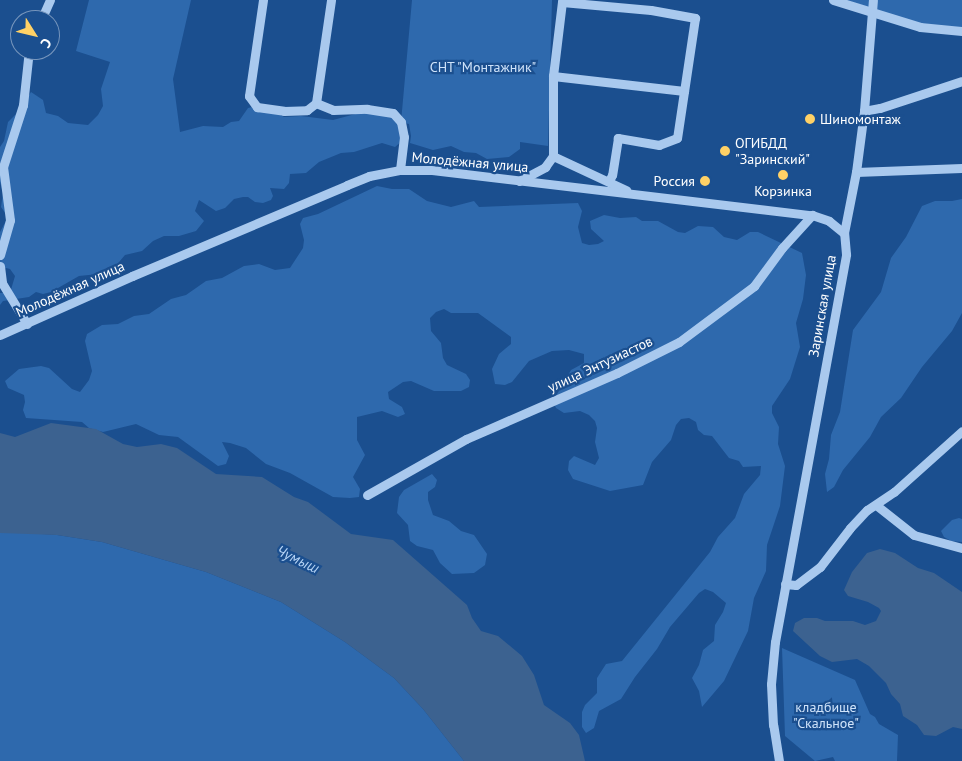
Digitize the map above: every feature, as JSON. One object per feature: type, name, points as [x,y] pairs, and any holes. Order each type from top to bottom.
[{"type":"street","points":[[263,0],[249,96],[251,102],[257,107],[284,111],[307,110],[316,103],[331,0]]},
{"type":"street","points":[[833,0],[920,27],[962,31]]},
{"type":"street","name":"Заринская улица","points":[[779,761],[773,725],[771,684],[775,642],[846,254],[844,233],[856,172],[864,111],[873,0]]},
{"type":"street","points":[[519,181],[545,167],[554,156],[553,76],[562,2],[651,10],[695,18],[677,138],[659,145],[618,138],[612,175],[609,181]]},
{"type":"street","points":[[0,255],[10,220],[3,167],[23,105],[28,60]]},
{"type":"street","points":[[553,76],[684,91]]},
{"type":"street","points":[[864,111],[880,108],[962,81]]},
{"type":"street","points":[[316,103],[332,110],[380,109],[397,117],[404,137],[400,170]]},
{"type":"street","points":[[554,156],[631,192]]},
{"type":"street","points":[[856,172],[962,168]]},
{"type":"street","name":"Молодёжная улица","points":[[0,335],[347,184],[369,176],[400,170],[432,170],[631,192],[812,215],[829,221],[844,233]]},
{"type":"street","name":"улица Энтузиастов","points":[[367,494],[466,439],[618,373],[679,342],[754,286],[782,248],[812,215]]},
{"type":"street","points":[[0,266],[2,282],[27,324]]},
{"type":"street","points":[[786,584],[796,585],[820,567],[850,528],[876,504],[894,492],[962,431]]},
{"type":"street","points":[[876,504],[914,535],[962,548]]},
{"type":"green space","points":[[89,0],[191,0],[173,79],[180,132],[203,126],[223,127],[231,122],[239,121],[248,108],[252,107],[273,110],[284,117],[301,116],[333,120],[374,109],[393,117],[403,129],[402,141],[395,147],[382,143],[354,152],[341,153],[319,162],[306,173],[290,174],[289,183],[284,189],[270,188],[273,196],[271,200],[263,203],[243,197],[234,199],[225,208],[216,211],[199,200],[195,211],[204,221],[196,231],[179,236],[164,236],[153,241],[142,251],[125,255],[114,268],[98,274],[79,276],[51,292],[43,294],[36,292],[29,297],[3,301],[0,305],[0,293],[10,293],[15,276],[10,269],[6,268],[0,272],[0,232],[8,217],[1,207],[3,193],[0,182],[0,147],[4,141],[8,122],[21,109],[31,92],[43,100],[46,113],[58,116],[68,123],[88,125],[98,115],[103,106],[101,89],[110,62],[76,51]]},
{"type":"green space","name":"СНТ \"Монтажник\"","points":[[412,0],[552,0],[548,146],[520,142],[520,149],[509,157],[487,159],[476,153],[464,152],[451,146],[433,150],[410,143],[409,124],[401,122]]},
{"type":"green space","points":[[833,0],[962,0],[962,31],[920,27]]},
{"type":"green space","points":[[377,186],[392,189],[409,189],[427,201],[451,207],[474,201],[479,207],[578,203],[582,211],[578,227],[582,243],[589,245],[604,241],[591,229],[590,221],[604,215],[620,218],[636,217],[642,221],[658,221],[678,232],[685,233],[698,226],[713,227],[724,237],[737,240],[750,232],[758,232],[802,253],[806,275],[803,299],[796,323],[800,347],[790,379],[772,406],[772,413],[779,427],[778,444],[785,466],[780,506],[767,545],[766,571],[754,598],[748,631],[724,681],[702,707],[699,691],[692,678],[699,665],[703,650],[714,641],[715,625],[726,603],[713,592],[705,589],[699,593],[670,627],[657,649],[621,699],[599,711],[594,728],[586,733],[582,727],[582,712],[585,705],[597,693],[597,678],[606,664],[622,661],[710,552],[718,537],[735,518],[744,494],[760,475],[761,466],[743,467],[739,461],[729,458],[712,436],[704,435],[698,430],[696,422],[689,418],[681,419],[676,425],[671,440],[652,462],[643,485],[610,491],[573,479],[568,470],[569,461],[574,456],[595,465],[599,458],[595,442],[597,428],[595,421],[589,415],[580,411],[564,413],[556,408],[553,401],[571,370],[584,363],[584,354],[569,350],[552,351],[529,361],[512,382],[505,385],[495,384],[492,369],[499,354],[511,344],[511,337],[478,313],[451,313],[444,309],[436,312],[430,318],[431,331],[441,343],[443,358],[447,365],[466,374],[470,380],[469,387],[461,391],[434,391],[411,381],[403,382],[388,392],[389,399],[402,407],[405,414],[398,417],[382,411],[357,417],[357,440],[365,455],[353,477],[360,489],[359,497],[350,498],[333,497],[290,473],[266,464],[246,448],[230,443],[222,442],[229,456],[226,464],[218,466],[178,437],[159,435],[136,424],[103,432],[89,428],[82,422],[26,418],[23,410],[24,395],[8,388],[5,381],[19,369],[41,366],[49,368],[72,389],[80,392],[89,380],[92,371],[85,341],[87,334],[102,325],[118,324],[134,316],[149,314],[171,299],[186,295],[206,281],[222,278],[244,266],[259,264],[275,270],[290,268],[303,248],[304,240],[300,224],[303,218],[318,214]]},
{"type":"green space","points":[[962,199],[962,313],[952,331],[922,367],[901,398],[881,417],[870,437],[843,470],[834,487],[827,492],[825,474],[829,459],[831,435],[840,412],[853,330],[881,292],[891,258],[906,237],[922,206],[935,201]]},
{"type":"green space","points":[[432,474],[437,480],[435,487],[428,492],[428,500],[433,515],[449,521],[461,531],[474,535],[487,554],[485,565],[474,573],[452,574],[440,563],[433,550],[417,546],[410,541],[408,525],[397,513],[399,497],[404,490]]},
{"type":"green space","points":[[962,519],[962,542],[951,541],[944,537],[941,531],[952,520]]},
{"type":"green space","points":[[0,533],[57,535],[102,542],[206,572],[281,602],[345,642],[394,678],[423,709],[464,761],[0,761]]},
{"type":"green space","name":"кладбище \"Скальное\"","points":[[782,648],[855,680],[870,714],[875,717],[879,724],[898,735],[897,761],[835,761],[833,757],[815,761],[785,736]]},
{"type":"water","name":"Чумыш","points":[[51,423],[96,429],[123,444],[137,447],[161,444],[177,448],[216,474],[262,477],[294,497],[308,502],[351,534],[393,540],[467,605],[472,618],[481,631],[498,636],[522,656],[534,675],[544,705],[570,723],[579,735],[585,761],[464,761],[423,709],[394,678],[345,642],[281,602],[206,572],[102,542],[57,535],[0,533],[0,433],[15,437]]},
{"type":"water","points":[[880,549],[895,553],[918,568],[934,573],[962,592],[962,729],[953,727],[936,736],[924,735],[917,725],[903,716],[900,704],[891,694],[886,683],[869,666],[857,659],[832,662],[820,656],[793,631],[795,623],[804,618],[817,618],[825,621],[853,621],[865,625],[876,621],[881,611],[879,608],[868,602],[848,596],[844,590],[852,572],[867,553]]},
{"type":"place","name":"Шиномонтаж","points":[[810,119]]},
{"type":"place","name":"ОГИБДД \"Заринский\"","points":[[725,151]]},
{"type":"place","name":"Корзинка","points":[[783,175]]},
{"type":"place","name":"Россия","points":[[705,181]]}]
